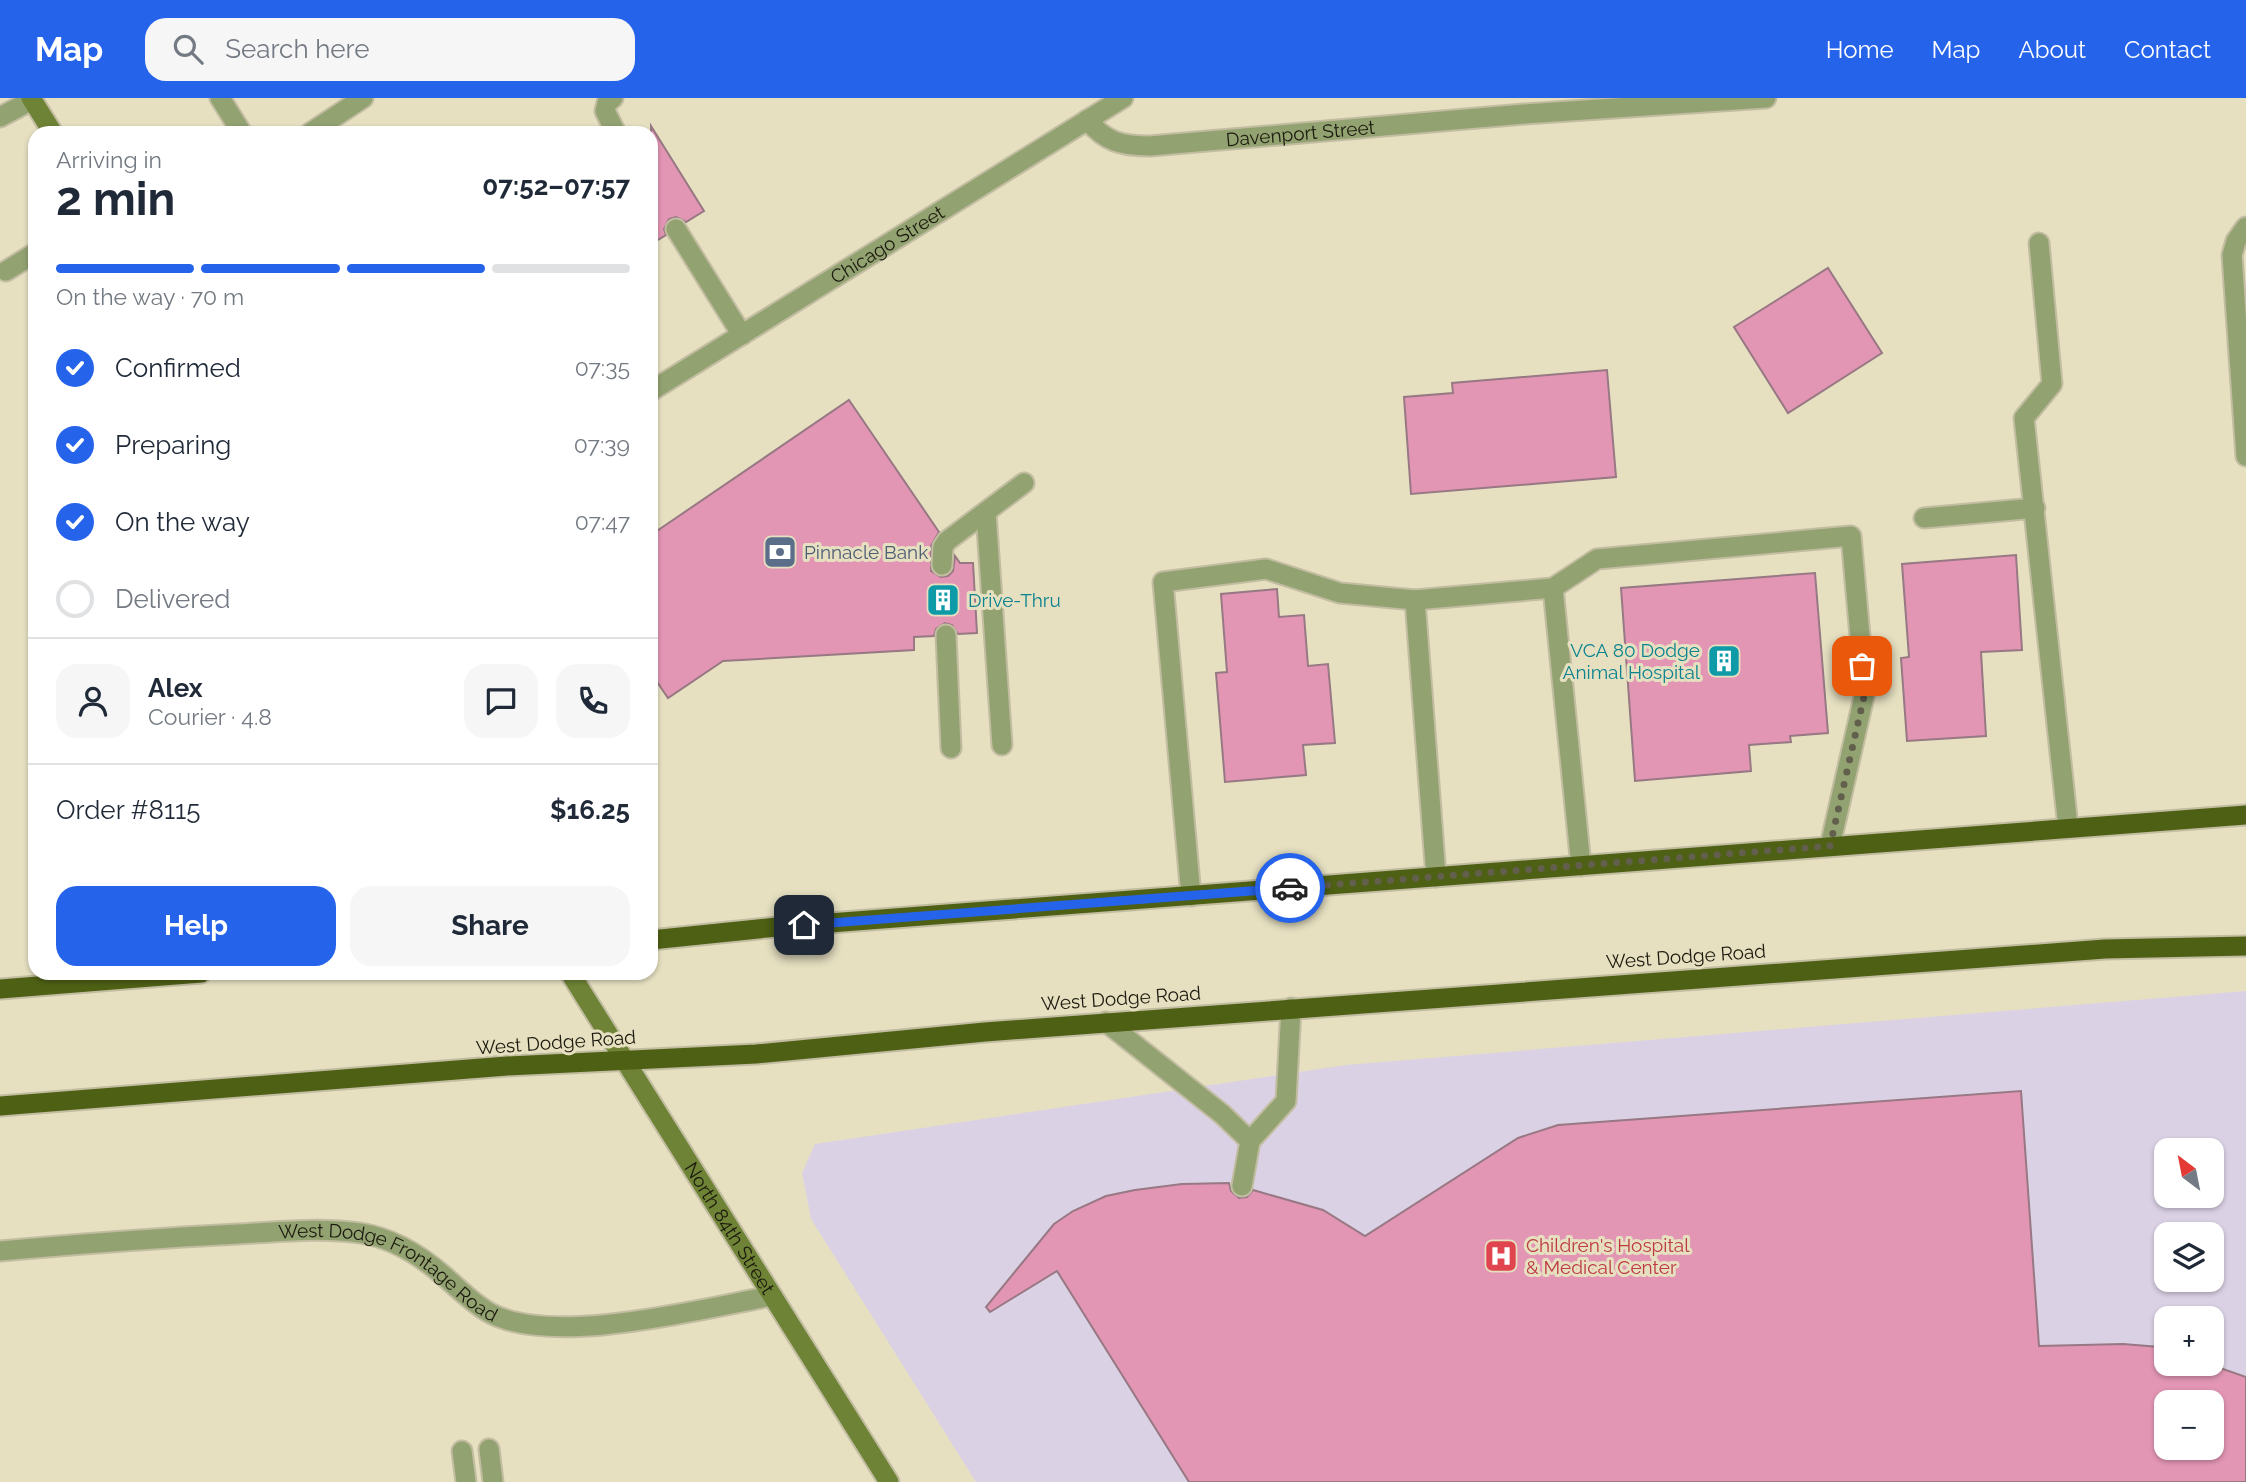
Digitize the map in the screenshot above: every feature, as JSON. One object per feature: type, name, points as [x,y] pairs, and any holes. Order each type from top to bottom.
[{"type":"highway","points":[[658,939],[777,927],[2246,815]]},
{"type":"highway","name":"West Dodge Road","points":[[0,1106],[625,1059],[756,1054],[1106,1022],[2105,948],[2246,946]]},
{"type":"highway","points":[[0,989],[113,980]]},
{"type":"main road","points":[[32,99],[48,126]]},
{"type":"main road","name":"North 84th Street","points":[[574,980],[889,1482]]},
{"type":"street","points":[[220,98],[238,126]]},
{"type":"street","points":[[321,126],[363,98]]},
{"type":"street","points":[[612,126],[605,111],[607,103],[613,98]]},
{"type":"street","name":"Chicago Street","points":[[658,387],[1123,98]]},
{"type":"street","name":"Davenport Street","points":[[1087,120],[1108,140],[1150,146],[1521,106],[1766,98]]},
{"type":"street","points":[[0,117],[32,99]]},
{"type":"street","points":[[2246,227],[2236,241],[2232,255],[2246,456]]},
{"type":"street","points":[[676,229],[742,335]]},
{"type":"street","points":[[2039,243],[2052,384],[2024,418],[2068,827]]},
{"type":"street","points":[[6,271],[28,257]]},
{"type":"street","points":[[942,565],[943,547],[947,541],[1024,483]]},
{"type":"street","points":[[1924,518],[2035,508]]},
{"type":"street","points":[[986,513],[1002,746]]},
{"type":"street","points":[[1191,896],[1163,582],[1266,569],[1340,593],[1415,600],[1553,587],[1597,559],[1851,536],[1865,692],[1830,846]]},
{"type":"street","points":[[1553,587],[1581,866]]},
{"type":"street","points":[[1415,600],[1436,877]]},
{"type":"street","points":[[946,635],[951,748]]},
{"type":"street","points":[[1242,1186],[1250,1141],[1286,1101],[1291,1008]]},
{"type":"street","points":[[1106,1022],[1222,1114],[1250,1141]]},
{"type":"street","name":"West Dodge Frontage Road","points":[[0,1251],[144,1239],[310,1231],[363,1233],[401,1246],[416,1255],[491,1313],[525,1324],[556,1328],[648,1318],[772,1296]]},
{"type":"street","points":[[489,1449],[493,1482]]},
{"type":"street","points":[[462,1451],[466,1482]]},
{"type":"shaded area","name":"Children's Hospital & Medical Center","points":[[2246,991],[2246,1482],[976,1482],[811,1219],[802,1173],[815,1144],[1346,1065]]},
{"type":"building","points":[[658,137],[704,211],[686,222],[676,217],[669,219],[664,229],[666,235],[658,240]]},
{"type":"building","points":[[1828,268],[1882,353],[1788,413],[1734,327]]},
{"type":"building","points":[[1607,370],[1616,477],[1411,494],[1404,397],[1453,393],[1452,383]]},
{"type":"building","name":"Pinnacle Bank","points":[[849,400],[939,532],[931,546],[931,571],[941,577],[948,576],[953,571],[955,556],[960,563],[973,563],[977,633],[958,634],[952,625],[945,623],[936,629],[934,636],[914,637],[914,650],[723,661],[668,698],[658,683],[658,530]]},
{"type":"building","points":[[2016,555],[2022,650],[1981,652],[1986,736],[1907,741],[1901,658],[1909,657],[1902,564]]},
{"type":"building","name":"VCA 80 Dodge Animal Hospital","points":[[1815,573],[1828,733],[1790,736],[1791,742],[1749,745],[1751,771],[1635,781],[1621,588]]},
{"type":"building","points":[[1277,589],[1279,617],[1304,615],[1308,666],[1328,664],[1335,743],[1303,745],[1306,775],[1225,782],[1216,673],[1227,672],[1221,594]]},
{"type":"building","points":[[2021,1091],[2039,1346],[2123,1344],[2154,1347],[2154,1376],[2224,1376],[2224,1369],[2246,1377],[2246,1482],[1189,1482],[1057,1271],[990,1312],[986,1307],[1054,1224],[1073,1211],[1106,1196],[1182,1184],[1229,1183],[1231,1191],[1239,1198],[1247,1197],[1253,1190],[1323,1210],[1365,1236],[1518,1138],[1558,1125]]},
{"type":"way so far","points":[[1290,888],[1830,846],[1865,692],[1862,666]]},
{"type":"place","name":"Pinnacle Bank","points":[[780,552]]},
{"type":"place","name":"Drive-Thru","points":[[943,600]]},
{"type":"place","name":"VCA 80 Dodge Animal Hospital","points":[[1724,661]]},
{"type":"place","name":"Children's Hospital & Medical Center","points":[[1501,1256]]},
{"type":"route","points":[[804,925],[1290,888]]}]
